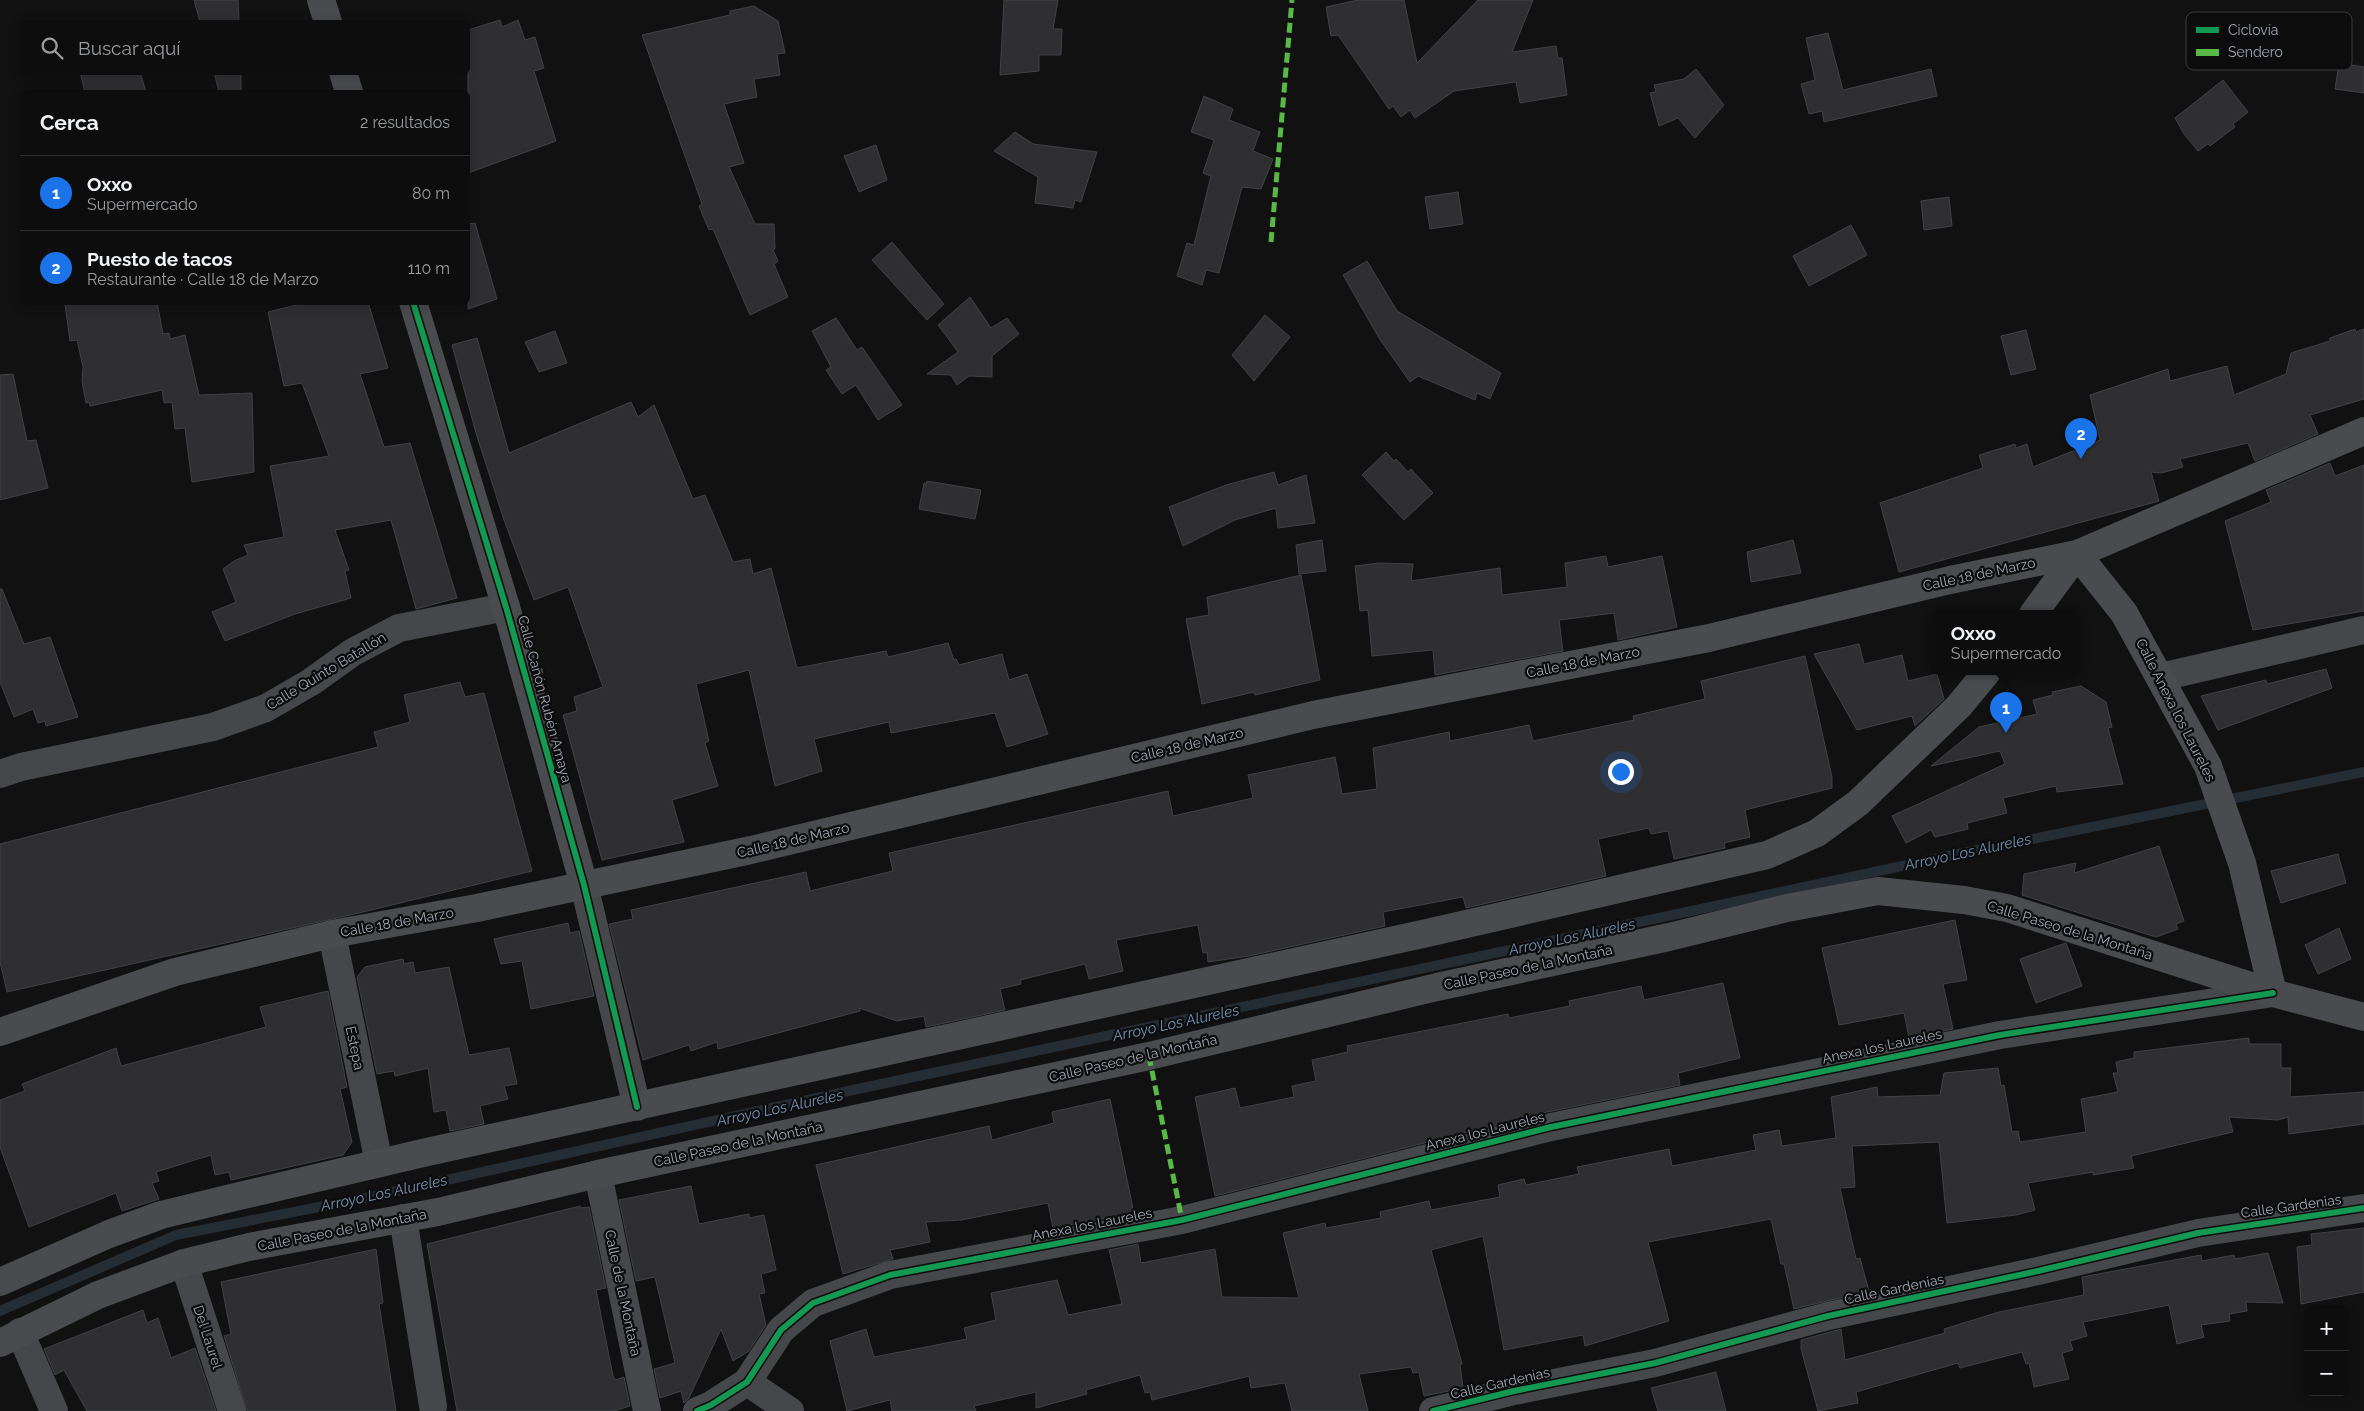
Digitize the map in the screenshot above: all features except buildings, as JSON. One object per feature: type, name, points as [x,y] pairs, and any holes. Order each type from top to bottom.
[{"type":"main road","points":[[321,0],[327,20]]},
{"type":"main road","points":[[344,75],[348,90]]},
{"type":"main road","name":"Calle Cañón Rubén Amaya","points":[[414,305],[506,607],[584,885]]},
{"type":"main road","name":"Calle 18 de Marzo","points":[[2,1028],[175,972],[332,934],[477,908],[751,850],[1313,715],[1709,638],[1950,580],[2076,554],[2364,431]]},
{"type":"main road","points":[[2036,610],[2076,554]]},
{"type":"main road","name":"Calle Anexa los Laureles","points":[[2076,554],[2124,612],[2208,766],[2242,863],[2272,993]]},
{"type":"main road","points":[[0,1282],[108,1234],[161,1216],[379,1163],[1767,856],[1817,832],[1858,803],[1959,706],[1985,675]]},
{"type":"main road","name":"Calle Paseo de la Montaña","points":[[10,1337],[98,1295],[184,1263],[249,1247],[403,1218],[598,1174],[1149,1056],[1437,987],[1668,937],[1787,908],[1878,892],[1964,900],[2007,908],[2272,993]]},
{"type":"main road","points":[[2272,993],[2364,1017]]},
{"type":"street","name":"Calle Quinto Batallón","points":[[0,774],[21,767],[213,727],[266,708],[311,682],[353,652],[399,628],[506,607]]},
{"type":"street","points":[[2161,677],[2364,630]]},
{"type":"street","name":"Calle Cañón Rubén Amaya","points":[[584,885],[637,1107]]},
{"type":"street","name":"Estepa","points":[[332,934],[379,1163]]},
{"type":"street","name":"Anexa los Laureles","points":[[746,1382],[781,1330],[812,1303],[890,1274],[1182,1220],[1551,1127],[2000,1035],[2272,993]]},
{"type":"street","name":"Calle de la Montaña","points":[[598,1174],[648,1411]]},
{"type":"street","name":"Calle Gardenias","points":[[1433,1411],[1514,1391],[1655,1363],[1828,1316],[2038,1271],[2198,1233],[2364,1208]]},
{"type":"street","points":[[403,1218],[433,1406]]},
{"type":"street","name":"Del Laurel","points":[[184,1263],[232,1411]]},
{"type":"street","points":[[10,1337],[54,1411]]},
{"type":"street","points":[[697,1411],[711,1405],[746,1382],[790,1411]]},
{"type":"waterway","name":"Arroyo Los Alureles","points":[[0,1311],[176,1235],[370,1197],[853,1090],[1963,853],[2364,772]]},
{"type":"marked path","points":[[1271,242],[1292,0]]},
{"type":"marked path","points":[[1149,1056],[1182,1220]]},
{"type":"cycle path","points":[[414,305],[506,607],[584,885],[637,1107]]},
{"type":"cycle path","points":[[697,1411],[711,1405],[747,1382],[781,1330],[813,1303],[890,1275],[1182,1220],[1551,1127],[2000,1035],[2273,993]]},
{"type":"cycle path","points":[[1433,1411],[1514,1391],[1655,1363],[1828,1316],[2038,1271],[2198,1233],[2364,1208]]},
{"type":"place","name":"Puesto de tacos","points":[[2081,459]]},
{"type":"place","name":"Oxxo","points":[[2006,733]]}]
